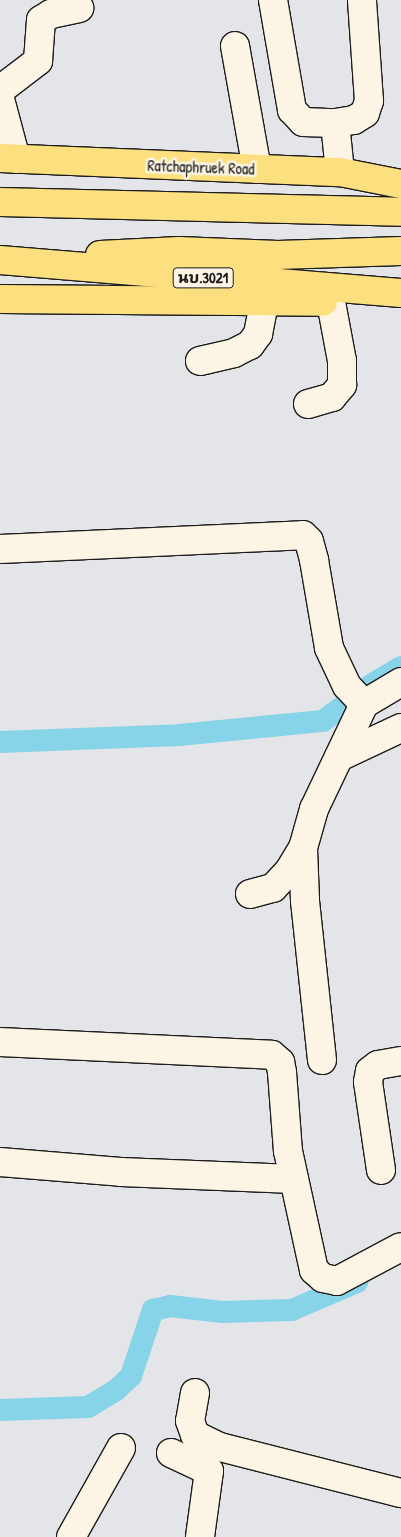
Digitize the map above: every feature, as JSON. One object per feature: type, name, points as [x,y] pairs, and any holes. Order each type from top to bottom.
[{"type":"main road","name":"Ratchaphruek Road","points":[[8,158],[340,172],[401,184]]},
{"type":"main road","points":[[0,202],[401,212]]},
{"type":"main road","points":[[2,260],[179,251],[278,255],[401,251]]},
{"type":"main road","name":"นบ.3021","points":[[2,260],[401,294]]},
{"type":"main road","points":[[0,299],[331,302],[401,294]]},
{"type":"street","points":[[273,0],[292,110],[304,122],[335,123],[365,113],[369,101],[362,0]]},
{"type":"street","points":[[0,90],[38,60],[41,20],[51,14],[79,8]]},
{"type":"street","points":[[235,46],[257,168]]},
{"type":"street","points":[[0,99],[8,158]]},
{"type":"street","points":[[335,123],[340,172]]},
{"type":"street","points":[[200,361],[234,353],[250,345],[258,334],[264,302]]},
{"type":"street","points":[[308,404],[332,397],[342,385],[342,361],[331,302]]},
{"type":"street","points":[[0,548],[303,535],[309,541],[314,560],[334,665],[347,686],[364,704]]},
{"type":"street","points":[[250,894],[273,888],[289,871],[303,848],[314,809],[364,704],[401,682]]},
{"type":"street","points":[[339,757],[401,728]]},
{"type":"street","points":[[303,848],[305,901],[322,1060]]},
{"type":"street","points":[[0,1042],[272,1055],[280,1062],[282,1072],[288,1151],[314,1270],[323,1278],[337,1280],[401,1248]]},
{"type":"street","points":[[380,1170],[368,1082],[370,1071],[378,1065],[401,1061]]},
{"type":"street","points":[[0,1162],[120,1172],[294,1179]]},
{"type":"street","points":[[195,1393],[190,1421],[195,1435],[220,1447],[401,1493]]},
{"type":"street","points":[[71,1537],[121,1448]]},
{"type":"street","points":[[172,1453],[209,1471],[200,1537]]},
{"type":"waterway","points":[[371,685],[401,667]]},
{"type":"waterway","points":[[0,742],[179,735],[323,721],[343,706]]},
{"type":"waterway","points":[[0,1410],[88,1407],[115,1391],[131,1376],[153,1310],[170,1306],[223,1312],[292,1310],[357,1282]]}]
